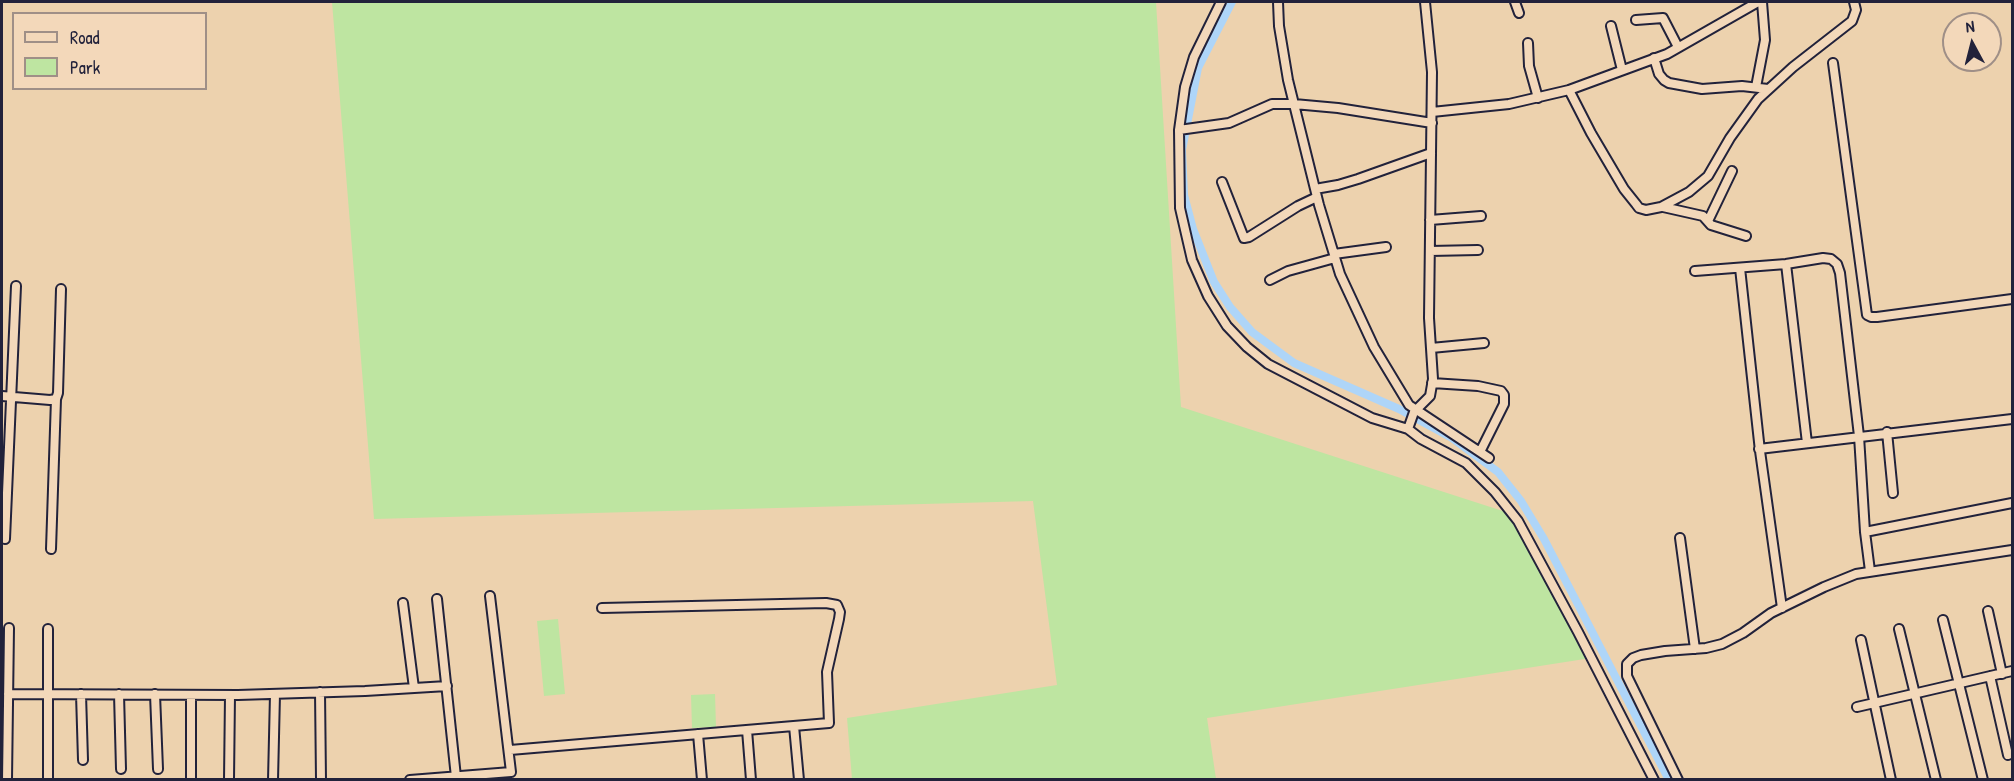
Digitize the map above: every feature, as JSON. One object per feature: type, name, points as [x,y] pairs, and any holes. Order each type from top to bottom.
[{"type":"street","points":[[1221,2],[1194,57],[1185,87],[1180,208],[1192,260],[1208,296],[1227,326],[1247,347],[1268,364],[1372,418],[1408,429],[1421,439],[1466,463],[1495,492],[1518,521],[1654,780]]},
{"type":"street","points":[[1278,2],[1279,26],[1294,104],[1316,193],[1340,274],[1374,347],[1414,414],[1489,458]]},
{"type":"street","points":[[1408,429],[1420,404],[1430,396],[1432,383],[1429,318],[1432,72],[1425,2]]},
{"type":"street","points":[[1515,2],[1519,14]]},
{"type":"street","points":[[1432,112],[1509,104],[1569,90],[1678,47],[1758,2]]},
{"type":"street","points":[[1756,87],[1766,29],[1762,2]]},
{"type":"street","points":[[1569,90],[1591,134],[1624,189],[1639,208],[1646,210],[1661,207],[1689,192],[1708,176],[1730,138],[1758,99],[1793,66],[1852,21],[1856,10],[1854,2]]},
{"type":"street","points":[[1636,20],[1663,18],[1678,47]]},
{"type":"street","points":[[1611,26],[1622,70]]},
{"type":"street","points":[[1528,43],[1529,66],[1538,98]]},
{"type":"street","points":[[1654,58],[1659,74],[1669,83],[1702,89],[1742,86],[1768,89]]},
{"type":"street","points":[[1833,63],[1868,315],[1877,317],[2013,299]]},
{"type":"street","points":[[1184,129],[1229,123],[1272,104],[1338,108],[1432,123]]},
{"type":"street","points":[[1222,182],[1244,238],[1249,237],[1316,193],[1431,153]]},
{"type":"street","points":[[1708,221],[1732,171]]},
{"type":"street","points":[[1661,207],[1703,216],[1711,225],[1746,236]]},
{"type":"street","points":[[1430,220],[1481,216]]},
{"type":"street","points":[[1270,280],[1288,271],[1334,256],[1386,247]]},
{"type":"street","points":[[1430,250],[1478,250]]},
{"type":"street","points":[[1695,271],[1786,264],[1823,258],[1831,259],[1837,264],[1840,273],[1858,436],[1864,532],[1870,571]]},
{"type":"street","points":[[1786,264],[1807,442]]},
{"type":"street","points":[[1740,268],[1759,448],[1782,609]]},
{"type":"street","points":[[5,539],[5,474],[16,286]]},
{"type":"street","points":[[51,549],[61,289]]},
{"type":"street","points":[[1431,348],[1484,343]]},
{"type":"street","points":[[1432,383],[1478,386],[1501,391],[1504,395],[1506,398],[1504,404],[1480,452]]},
{"type":"street","points":[[2,396],[56,399]]},
{"type":"street","points":[[1759,448],[2013,419]]},
{"type":"street","points":[[1887,432],[1893,493]]},
{"type":"street","points":[[1864,532],[2013,503]]},
{"type":"street","points":[[1680,538],[1695,649]]},
{"type":"street","points":[[1678,780],[1627,676],[1626,668],[1629,661],[1641,655],[1722,645],[1771,613],[1824,586],[1856,574],[2013,550]]},
{"type":"street","points":[[410,780],[511,772],[490,596]]},
{"type":"street","points":[[437,599],[456,777]]},
{"type":"street","points":[[404,603],[414,688]]},
{"type":"street","points":[[510,750],[829,723],[827,672],[839,619],[840,612],[837,605],[826,603],[602,608]]},
{"type":"street","points":[[1988,611],[2002,674]]},
{"type":"street","points":[[1943,620],[1983,780]]},
{"type":"street","points":[[7,780],[9,628]]},
{"type":"street","points":[[48,629],[48,780]]},
{"type":"street","points":[[1899,629],[1936,780]]},
{"type":"street","points":[[1861,640],[1891,780]]},
{"type":"street","points":[[1857,706],[2013,671]]},
{"type":"street","points":[[1990,676],[2008,755]]},
{"type":"street","points":[[8,694],[230,695],[447,686]]},
{"type":"street","points":[[320,692],[321,780]]},
{"type":"street","points":[[273,780],[275,693]]},
{"type":"street","points":[[81,694],[83,760]]},
{"type":"street","points":[[119,694],[121,769]]},
{"type":"street","points":[[155,694],[158,769]]},
{"type":"street","points":[[191,694],[191,780]]},
{"type":"street","points":[[229,780],[230,695]]},
{"type":"street","points":[[794,726],[799,780]]},
{"type":"street","points":[[747,730],[751,780]]},
{"type":"street","points":[[698,735],[702,780]]},
{"type":"green space","points":[[332,2],[1156,2],[1181,407],[1512,514],[1591,658],[1207,718],[1216,779],[852,779],[847,718],[1057,685],[1033,501],[374,519]]},
{"type":"green space","points":[[558,619],[565,694],[544,696],[537,621]]},
{"type":"green space","points":[[715,694],[716,727],[692,728],[691,695]]},
{"type":"waterway","points":[[1232,2],[1198,68],[1182,150],[1184,195],[1193,229],[1214,282],[1230,307],[1252,332],[1294,363],[1399,409],[1452,438],[1498,472],[1521,501],[1544,539],[1669,780]]}]
